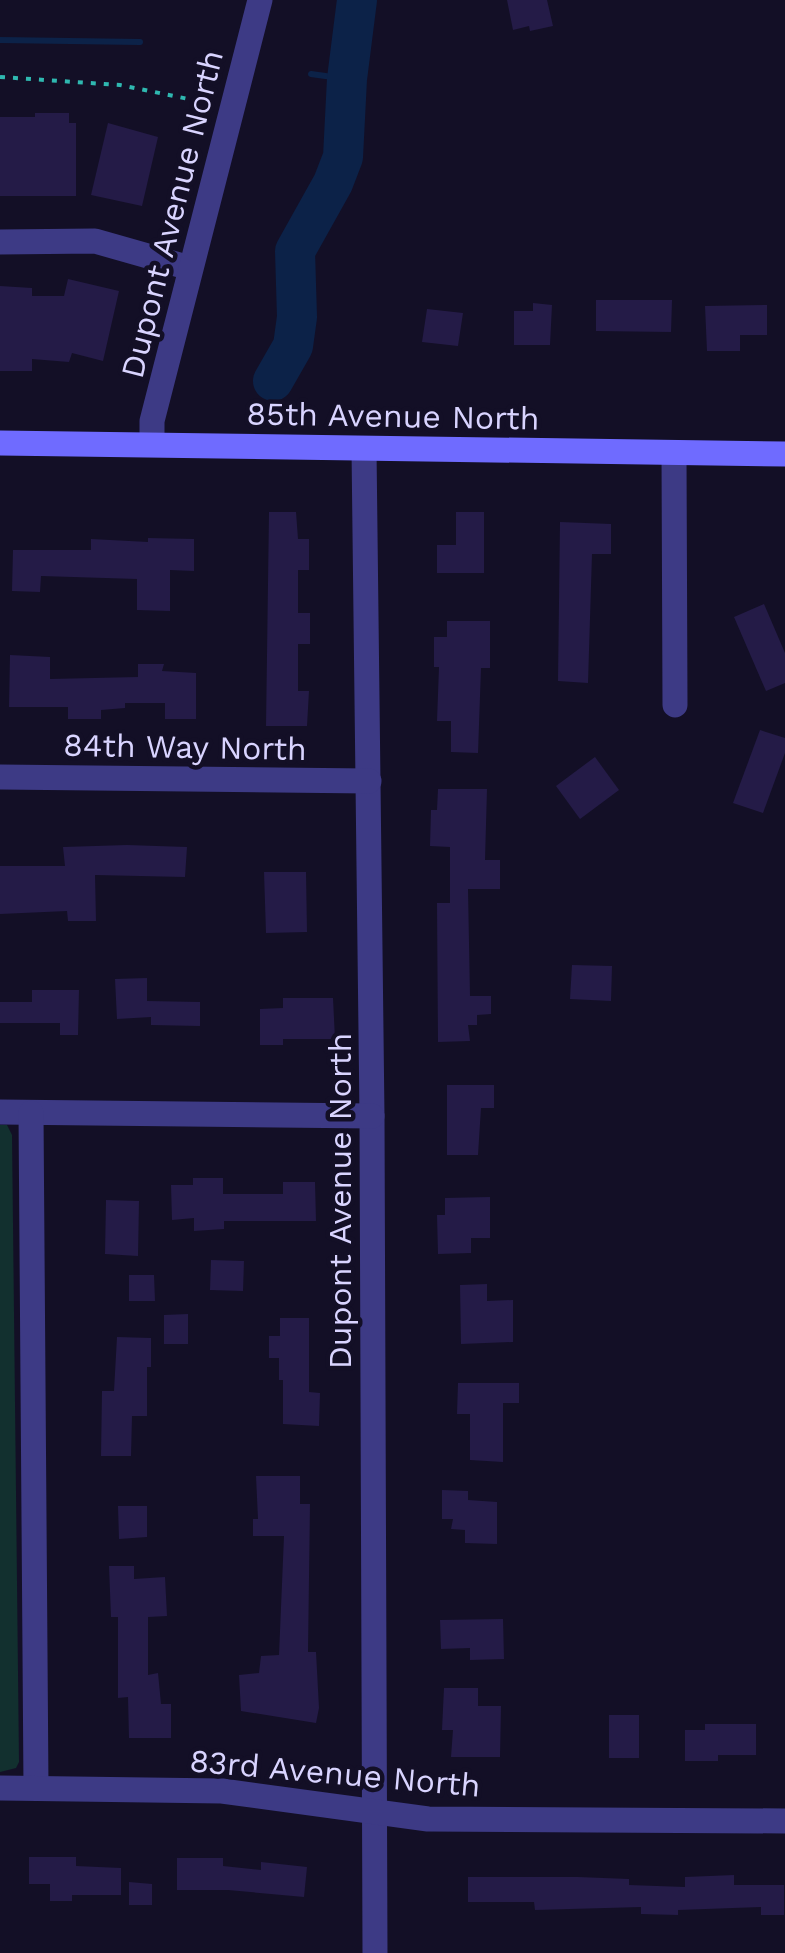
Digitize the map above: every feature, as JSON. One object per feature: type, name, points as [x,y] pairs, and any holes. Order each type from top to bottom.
[{"type":"street","name":"Dupont Avenue North","points":[[152,444],[152,421],[260,0]]},
{"type":"street","points":[[0,242],[94,241],[190,268]]},
{"type":"street","name":"85th Avenue North","points":[[0,443],[785,454]]},
{"type":"street","name":"Dupont Avenue North","points":[[364,449],[372,1116],[375,1953]]},
{"type":"street","points":[[674,453],[675,704]]},
{"type":"street","name":"84th Way North","points":[[0,777],[369,782]]},
{"type":"street","points":[[0,1112],[372,1116]]},
{"type":"street","points":[[32,1112],[36,1788]]},
{"type":"street","name":"83rd Avenue North","points":[[0,1788],[222,1791],[428,1819],[785,1821]]},
{"type":"path","points":[[0,77],[120,85],[197,100]]},
{"type":"green space","points":[[0,1125],[7,1125],[12,1135],[19,1762],[16,1768],[0,1772]]},
{"type":"building","points":[[507,0],[547,0],[553,26],[513,30]]},
{"type":"building","points":[[35,113],[69,113],[69,123],[76,123],[76,196],[0,196],[0,117],[35,117]]},
{"type":"building","points":[[108,123],[158,137],[142,206],[91,195]]},
{"type":"building","points":[[68,279],[119,291],[103,361],[72,353],[69,362],[32,359],[32,371],[0,371],[0,286],[32,288],[32,296],[64,296]]},
{"type":"building","points":[[596,300],[672,300],[671,332],[596,331]]},
{"type":"building","points":[[533,303],[552,305],[550,345],[514,345],[514,311],[533,311]]},
{"type":"building","points":[[767,305],[767,335],[740,335],[740,351],[707,351],[705,306]]},
{"type":"building","points":[[427,309],[463,313],[458,346],[422,342]]},
{"type":"building","points":[[269,512],[296,512],[298,539],[309,539],[309,570],[298,570],[298,613],[310,613],[310,644],[298,644],[298,691],[309,691],[307,726],[266,726]]},
{"type":"building","points":[[456,512],[484,512],[484,573],[437,573],[437,545],[456,545]]},
{"type":"building","points":[[560,522],[611,524],[611,554],[592,554],[588,683],[558,681]]},
{"type":"building","points":[[148,538],[194,539],[194,571],[170,570],[170,611],[137,610],[137,579],[41,576],[40,592],[12,591],[13,550],[91,550],[91,539],[148,542]]},
{"type":"building","points":[[764,604],[785,653],[785,683],[766,691],[734,617]]},
{"type":"building","points":[[447,621],[490,621],[490,668],[481,668],[478,753],[451,752],[451,721],[437,721],[439,667],[434,667],[434,637],[447,637]]},
{"type":"building","points":[[10,655],[50,657],[50,679],[138,677],[138,664],[164,664],[162,671],[196,673],[196,719],[165,719],[165,703],[125,703],[125,708],[101,710],[101,719],[68,719],[68,707],[9,707]]},
{"type":"building","points":[[760,730],[785,738],[785,753],[763,813],[733,803]]},
{"type":"building","points":[[595,757],[619,790],[580,819],[556,786]]},
{"type":"building","points":[[438,789],[487,789],[485,860],[500,860],[500,889],[468,889],[470,996],[491,996],[491,1014],[477,1015],[477,1025],[468,1025],[470,1041],[438,1042],[437,903],[450,903],[450,847],[430,846],[431,810],[437,810]]},
{"type":"building","points":[[63,847],[187,847],[185,877],[95,875],[96,921],[68,921],[67,911],[0,914],[0,866],[65,866]]},
{"type":"building","points":[[264,872],[306,872],[307,932],[266,933]]},
{"type":"building","points":[[572,965],[612,966],[611,1001],[570,999]]},
{"type":"building","points":[[147,978],[147,1001],[200,1002],[200,1026],[151,1025],[151,1017],[117,1019],[115,979]]},
{"type":"building","points":[[32,990],[79,990],[78,1035],[60,1035],[60,1023],[0,1023],[0,1002],[32,1002]]},
{"type":"building","points":[[283,998],[333,998],[335,1039],[283,1039],[283,1045],[260,1045],[260,1009],[283,1008]]},
{"type":"building","points":[[447,1085],[494,1085],[494,1108],[481,1108],[478,1155],[447,1155]]},
{"type":"building","points":[[193,1178],[223,1178],[223,1194],[283,1194],[283,1182],[315,1182],[316,1221],[224,1221],[224,1229],[194,1231],[194,1218],[172,1220],[171,1185],[193,1185]]},
{"type":"building","points":[[490,1197],[490,1238],[471,1238],[471,1253],[438,1254],[437,1215],[445,1215],[445,1198]]},
{"type":"building","points":[[106,1200],[139,1201],[138,1256],[105,1254]]},
{"type":"building","points":[[211,1260],[244,1261],[243,1291],[210,1290]]},
{"type":"building","points":[[129,1275],[154,1275],[155,1301],[129,1301]]},
{"type":"building","points":[[487,1284],[487,1301],[513,1300],[513,1342],[461,1344],[460,1285]]},
{"type":"building","points":[[188,1314],[188,1344],[164,1344],[164,1315]]},
{"type":"building","points":[[280,1318],[309,1318],[309,1392],[320,1393],[319,1426],[283,1424],[279,1358],[269,1358],[269,1336],[280,1336]]},
{"type":"building","points":[[117,1337],[151,1338],[147,1416],[132,1416],[131,1456],[101,1456],[102,1391],[114,1391]]},
{"type":"building","points":[[458,1383],[519,1383],[519,1403],[503,1403],[503,1462],[470,1460],[470,1414],[457,1414]]},
{"type":"building","points":[[256,1476],[300,1476],[300,1504],[310,1504],[308,1652],[316,1652],[316,1723],[241,1711],[239,1675],[259,1673],[261,1656],[279,1655],[284,1536],[253,1536],[253,1519],[258,1519]]},
{"type":"building","points":[[442,1490],[468,1491],[468,1500],[497,1502],[497,1544],[465,1543],[465,1530],[451,1529],[453,1519],[442,1519]]},
{"type":"building","points":[[118,1506],[147,1506],[147,1537],[119,1539]]},
{"type":"building","points":[[109,1566],[134,1566],[134,1579],[165,1577],[167,1616],[148,1617],[148,1675],[158,1673],[161,1704],[171,1704],[171,1738],[129,1738],[128,1697],[118,1698],[118,1617],[111,1617]]},
{"type":"building","points":[[503,1619],[504,1659],[470,1660],[470,1648],[441,1649],[440,1620]]},
{"type":"building","points":[[444,1688],[478,1688],[478,1706],[501,1706],[500,1757],[451,1757],[453,1730],[442,1730]]},
{"type":"building","points":[[609,1715],[639,1715],[639,1758],[609,1758]]},
{"type":"building","points":[[705,1724],[756,1724],[756,1755],[718,1755],[718,1761],[685,1761],[685,1730],[705,1730]]},
{"type":"building","points":[[29,1857],[76,1857],[76,1866],[121,1868],[121,1895],[72,1895],[72,1901],[50,1901],[50,1884],[29,1884]]},
{"type":"building","points":[[177,1858],[223,1858],[223,1866],[261,1870],[261,1862],[307,1867],[304,1897],[177,1890]]},
{"type":"building","points":[[734,1875],[734,1885],[784,1885],[784,1915],[761,1915],[761,1907],[678,1910],[678,1915],[641,1914],[641,1907],[535,1910],[534,1902],[468,1902],[468,1877],[629,1879],[629,1885],[685,1887],[685,1877]]},
{"type":"building","points":[[129,1882],[152,1884],[152,1905],[129,1905]]},
{"type":"waterway","points":[[273,381],[293,346],[297,317],[295,251],[343,157],[357,0]]},
{"type":"waterway","points":[[0,40],[140,42]]},
{"type":"waterway","points":[[311,74],[347,79]]}]
